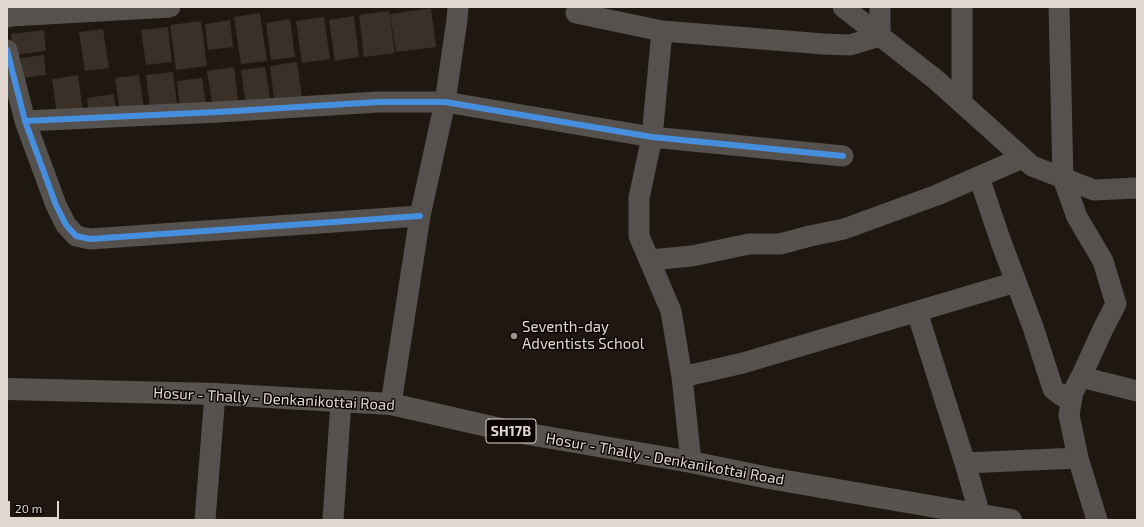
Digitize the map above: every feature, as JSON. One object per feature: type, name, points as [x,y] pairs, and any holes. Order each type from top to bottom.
[{"type":"main road","name":"Hosur - Thally - Denkanikottai Road","points":[[7,389],[215,394],[391,404],[505,430],[692,462],[769,478],[980,517],[1011,520]]},
{"type":"street","points":[[7,17],[170,7]]},
{"type":"street","points":[[391,404],[420,216],[445,102],[458,7]]},
{"type":"street","points":[[843,7],[935,79],[1032,166],[1094,190],[1137,188]]},
{"type":"street","points":[[880,7],[880,36]]},
{"type":"street","points":[[962,7],[962,102]]},
{"type":"street","points":[[1059,7],[1063,178],[1077,217],[1103,262],[1116,304],[1077,384],[1069,415],[1078,458],[1097,520]]},
{"type":"street","points":[[576,13],[662,31],[824,44],[850,45],[880,36]]},
{"type":"street","points":[[662,31],[652,137],[640,198],[639,236],[671,311],[682,377],[692,462]]},
{"type":"street","points":[[7,50],[25,121],[56,205],[66,225],[76,236],[90,239],[420,216]]},
{"type":"street","points":[[25,121],[218,112],[378,102],[445,102],[652,137],[843,156]]},
{"type":"street","points":[[650,260],[692,256],[749,244],[780,244],[844,229],[937,195],[1022,158]]},
{"type":"street","points":[[979,177],[1001,242],[1033,327],[1052,389],[1062,396],[1077,384],[1137,391]]},
{"type":"street","points":[[682,377],[743,364],[1016,282]]},
{"type":"street","points":[[917,312],[965,463],[980,517]]},
{"type":"street","points":[[205,520],[215,394]]},
{"type":"street","points":[[333,520],[341,401]]},
{"type":"street","points":[[965,463],[1078,458]]},
{"type":"building","points":[[431,8],[436,47],[396,52],[390,14]]},
{"type":"building","points":[[389,11],[395,53],[364,57],[359,15]]},
{"type":"building","points":[[260,13],[267,61],[241,64],[234,17]]},
{"type":"building","points":[[354,16],[359,57],[335,61],[329,20]]},
{"type":"building","points":[[324,17],[330,59],[302,63],[296,21]]},
{"type":"building","points":[[290,19],[295,57],[271,60],[266,23]]},
{"type":"building","points":[[230,20],[233,47],[208,50],[205,24]]},
{"type":"building","points":[[201,21],[207,66],[176,70],[170,25]]},
{"type":"building","points":[[168,27],[172,62],[146,65],[141,30]]},
{"type":"building","points":[[103,29],[109,68],[85,71],[79,32]]},
{"type":"building","points":[[44,30],[46,51],[13,55],[11,34]]},
{"type":"building","points":[[44,55],[46,75],[23,78],[21,58]]},
{"type":"building","points":[[297,62],[303,104],[275,108],[270,66]]},
{"type":"building","points":[[234,67],[239,106],[213,109],[207,71]]},
{"type":"building","points":[[265,67],[271,103],[246,106],[241,70]]},
{"type":"building","points":[[173,72],[177,104],[150,108],[146,75]]},
{"type":"building","points":[[78,75],[83,113],[57,116],[52,79]]},
{"type":"building","points":[[139,75],[144,109],[120,112],[115,78]]},
{"type":"building","points":[[202,78],[206,104],[180,108],[177,81]]},
{"type":"building","points":[[114,94],[116,113],[89,117],[87,98]]},
{"type":"cycle path","points":[[7,50],[25,121],[56,205],[66,225],[76,236],[90,239],[420,216]]},
{"type":"cycle path","points":[[25,121],[218,112],[378,102],[445,102],[652,137],[843,156]]},
{"type":"place","name":"Seventh-day Adventists School","points":[[514,336]]}]
